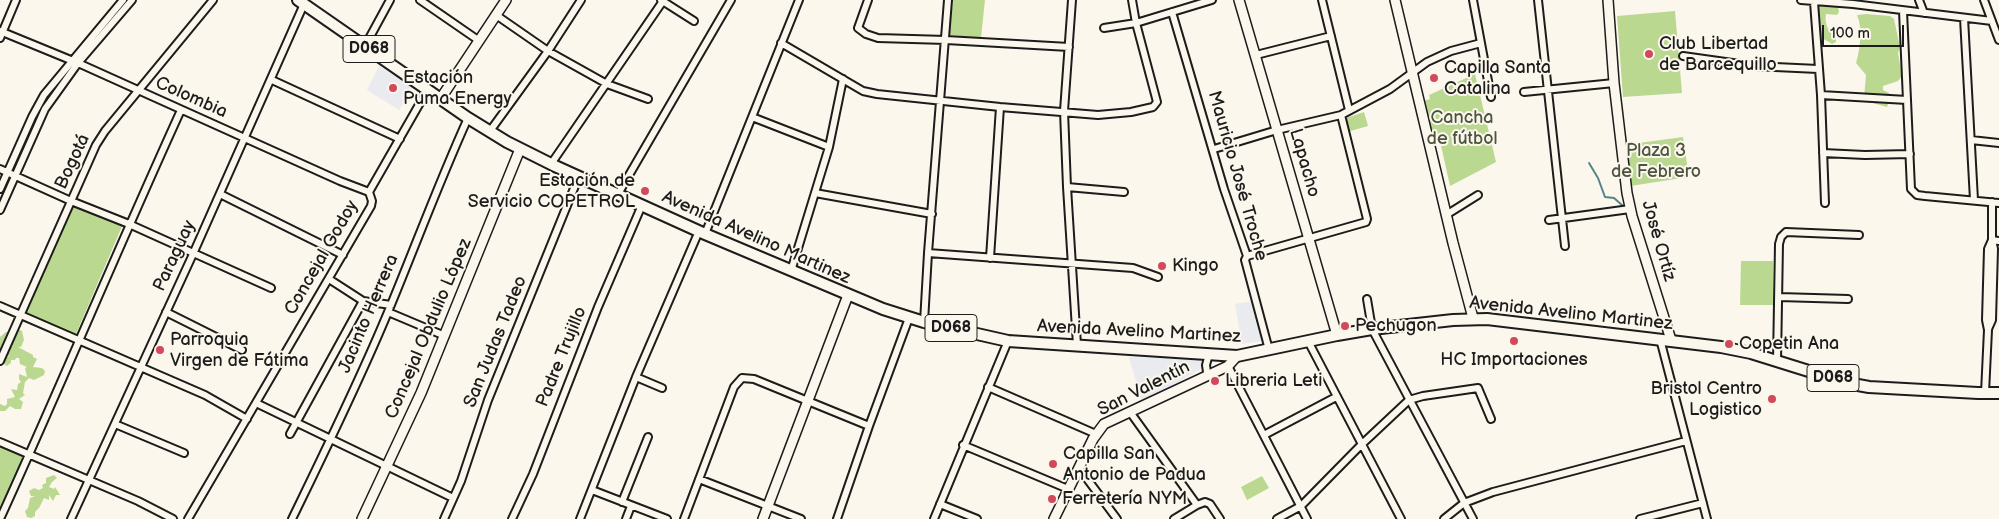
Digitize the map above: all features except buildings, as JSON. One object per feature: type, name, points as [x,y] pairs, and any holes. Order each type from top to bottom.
[{"type":"main road","name":"D068","points":[[301,2],[441,98]]},
{"type":"main road","name":"Avenida Avelino Martinez","points":[[441,98],[468,118],[520,149],[848,296],[909,318],[1008,341],[1237,356],[1372,329],[1473,318],[1736,350],[1869,387],[1999,393]]},
{"type":"street","points":[[1,34],[16,0]]},
{"type":"street","points":[[107,24],[123,0]]},
{"type":"street","points":[[0,189],[32,117],[44,96],[107,24],[132,0]]},
{"type":"street","name":"Bogotá","points":[[0,361],[96,145],[105,131],[213,0]]},
{"type":"street","points":[[365,46],[390,0]]},
{"type":"street","points":[[420,0],[428,2],[478,40]]},
{"type":"street","points":[[441,98],[506,0]]},
{"type":"street","points":[[490,131],[548,51],[581,0]]},
{"type":"street","points":[[618,194],[731,0]]},
{"type":"street","points":[[580,519],[636,377],[702,232],[800,0]]},
{"type":"street","points":[[868,0],[858,28],[866,34],[878,38],[1069,47]]},
{"type":"street","points":[[924,322],[948,0]]},
{"type":"street","points":[[1072,0],[1064,111],[1077,345]]},
{"type":"street","points":[[781,43],[843,80],[863,90],[877,94],[1000,107],[1113,114],[1153,108],[1157,102],[1136,23],[1132,0]]},
{"type":"street","points":[[1104,28],[1136,23],[1212,0]]},
{"type":"street","name":"Lapacho","points":[[1239,0],[1337,335]]},
{"type":"street","points":[[1322,0],[1349,110]]},
{"type":"street","points":[[1395,0],[1446,215],[1473,318]]},
{"type":"street","points":[[1472,0],[1491,97]]},
{"type":"street","points":[[1538,0],[1565,246]]},
{"type":"street","name":"José Ortíz","points":[[1608,0],[1614,83],[1624,175],[1630,209],[1666,340]]},
{"type":"street","points":[[1801,0],[1853,2],[1992,21]]},
{"type":"street","points":[[1919,0],[1924,13]]},
{"type":"street","points":[[1984,0],[1999,40]]},
{"type":"street","points":[[551,164],[662,1],[694,21]]},
{"type":"street","name":"Paraguay","points":[[71,519],[272,80],[301,2]]},
{"type":"street","points":[[1814,2],[1825,203]]},
{"type":"street","points":[[1903,10],[1910,185],[1914,193],[1925,196],[1996,202],[1994,249],[1995,319],[1988,330]]},
{"type":"street","name":"Mauricio José Troche","points":[[1172,12],[1214,148],[1224,189],[1247,256],[1246,260],[1269,350]]},
{"type":"street","points":[[496,15],[548,51],[607,84],[648,98]]},
{"type":"street","points":[[1964,18],[1974,200]]},
{"type":"street","name":"Colombia","points":[[1,34],[75,62],[340,181],[369,192]]},
{"type":"street","points":[[1256,56],[1331,36]]},
{"type":"street","points":[[1214,148],[1277,130],[1341,115],[1390,89],[1412,71],[1427,62],[1451,51],[1481,43]]},
{"type":"street","points":[[1684,56],[1754,66],[1818,69]]},
{"type":"street","points":[[0,210],[45,109],[75,62]]},
{"type":"street","points":[[272,80],[400,139]]},
{"type":"street","points":[[791,271],[829,147],[843,80]]},
{"type":"street","points":[[1524,92],[1614,83]]},
{"type":"street","name":"Concejal Godoy","points":[[188,519],[371,206],[372,201],[369,192],[428,89]]},
{"type":"street","points":[[1820,95],[1907,100]]},
{"type":"street","points":[[990,258],[1000,107]]},
{"type":"street","points":[[0,519],[181,110]]},
{"type":"street","points":[[1247,256],[1362,224],[1367,219],[1341,115]]},
{"type":"street","points":[[752,117],[829,147]]},
{"type":"street","name":"Jacinto Herrera","points":[[292,519],[388,312],[439,181],[468,118]]},
{"type":"street","points":[[1971,140],[1999,143]]},
{"type":"street","name":"Concejal Obdulio López","points":[[362,519],[445,336],[520,149]]},
{"type":"street","points":[[1823,153],[1865,155],[1910,154]]},
{"type":"street","points":[[0,169],[129,224],[271,288]]},
{"type":"street","name":"San Judas Tadeo","points":[[444,519],[488,400],[579,176]]},
{"type":"street","points":[[1067,187],[1124,192]]},
{"type":"street","points":[[815,193],[932,214]]},
{"type":"street","points":[[220,194],[343,255]]},
{"type":"street","points":[[1446,215],[1478,195]]},
{"type":"street","name":"Padre Trujillo","points":[[512,519],[533,474],[598,307],[642,205]]},
{"type":"street","points":[[1549,220],[1630,209]]},
{"type":"street","points":[[1777,360],[1779,244],[1781,237],[1786,232],[1859,235]]},
{"type":"street","points":[[1984,393],[1988,330],[1986,320],[1988,249],[1995,241]]},
{"type":"street","points":[[928,253],[1133,268],[1158,277]]},
{"type":"street","points":[[329,279],[363,301],[391,305]]},
{"type":"street","points":[[763,519],[848,296]]},
{"type":"street","points":[[1779,297],[1848,299]]},
{"type":"street","points":[[1367,299],[1372,329],[1473,519]]},
{"type":"street","points":[[290,434],[363,301]]},
{"type":"street","points":[[0,306],[205,396],[247,419]]},
{"type":"street","points":[[166,312],[242,350]]},
{"type":"street","points":[[388,312],[445,336]]},
{"type":"street","points":[[837,519],[909,318]]},
{"type":"street","points":[[1666,340],[1686,441],[1707,519]]},
{"type":"street","points":[[934,519],[963,445],[1008,341]]},
{"type":"street","points":[[1308,341],[1401,519]]},
{"type":"street","points":[[1209,354],[1206,365],[1209,374]]},
{"type":"street","name":"San Valentín","points":[[1054,519],[1096,434],[1104,424],[1228,366],[1237,356]]},
{"type":"street","points":[[1228,366],[1308,519]]},
{"type":"street","points":[[636,377],[662,388]]},
{"type":"street","points":[[684,519],[734,387],[742,378],[754,379],[869,426]]},
{"type":"street","points":[[988,387],[1096,434]]},
{"type":"street","points":[[1277,519],[1301,506],[1361,445],[1409,400],[1423,396],[1478,388],[1491,419]]},
{"type":"street","points":[[1264,435],[1336,397]]},
{"type":"street","points":[[256,403],[453,498]]},
{"type":"street","points":[[1130,412],[1197,505]]},
{"type":"street","points":[[115,424],[184,453]]},
{"type":"street","points":[[622,502],[648,437]]},
{"type":"street","points":[[1444,519],[1464,503],[1493,492],[1686,441]]},
{"type":"street","points":[[0,442],[138,501],[173,519]]},
{"type":"street","points":[[963,445],[1068,489]]},
{"type":"street","points":[[1079,468],[1117,519]]},
{"type":"street","points":[[699,478],[801,519]]},
{"type":"street","points":[[592,490],[666,519]]},
{"type":"street","points":[[1174,519],[1205,502],[1210,504],[1220,519]]},
{"type":"street","points":[[940,504],[977,519]]},
{"type":"street","points":[[1640,519],[1703,504]]},
{"type":"street","points":[[626,519],[632,506]]},
{"type":"shaded area","points":[[379,66],[413,88],[399,110],[367,90]]},
{"type":"shaded area","points":[[1252,301],[1262,341],[1242,344],[1235,304]]},
{"type":"shaded area","points":[[1129,357],[1201,359],[1201,369],[1142,403]]},
{"type":"green space","points":[[953,0],[985,0],[981,38],[949,35]]},
{"type":"green space","points":[[1831,4],[1838,7],[1839,12],[1837,15],[1826,14],[1828,27],[1836,37],[1836,42],[1832,44],[1819,35],[1817,30],[1818,19],[1815,12],[1817,5]]},
{"type":"green space","name":"Club Libertad de Barcequillo","points":[[1675,11],[1682,93],[1623,97],[1617,16]]},
{"type":"green space","points":[[1857,15],[1890,16],[1894,19],[1900,47],[1898,53],[1902,76],[1898,81],[1883,86],[1883,90],[1889,93],[1890,99],[1887,107],[1869,102],[1864,98],[1866,75],[1856,63],[1860,39],[1860,26]]},
{"type":"green space","name":"Cancha de fútbol","points":[[1475,74],[1496,162],[1450,186],[1440,141],[1434,142],[1423,101],[1430,99],[1429,95]]},
{"type":"green space","points":[[1364,112],[1368,126],[1347,132],[1343,119]]},
{"type":"green space","name":"Plaza 3 de Febrero","points":[[1683,137],[1689,177],[1630,186],[1624,145]]},
{"type":"green space","points":[[70,203],[123,224],[76,334],[23,313]]},
{"type":"green space","points":[[1741,261],[1773,261],[1773,305],[1740,305]]},
{"type":"green space","points":[[17,329],[22,331],[24,340],[21,347],[18,347],[37,359],[33,367],[42,368],[45,371],[44,375],[34,380],[29,378],[25,382],[23,393],[25,395],[19,399],[23,402],[21,409],[15,409],[10,406],[5,411],[0,411],[0,404],[5,406],[7,399],[15,397],[11,389],[17,390],[18,384],[21,382],[19,374],[27,377],[25,368],[27,367],[20,364],[19,358],[11,360],[11,363],[7,366],[1,362],[3,357],[9,357],[6,353],[10,352],[10,350],[7,348],[0,352],[0,337],[6,332]]},
{"type":"green space","points":[[0,446],[25,457],[0,513]]},
{"type":"green space","points":[[54,475],[57,478],[49,487],[54,489],[55,487],[60,495],[56,495],[53,501],[49,495],[49,500],[44,498],[35,512],[35,516],[27,517],[25,511],[28,508],[30,498],[35,496],[31,496],[29,491],[34,488],[39,490],[43,488],[42,485],[46,483],[46,478]]},
{"type":"green space","points":[[1262,476],[1269,488],[1247,500],[1241,487]]},
{"type":"waterway","points":[[1589,163],[1598,178],[1605,197],[1614,198],[1623,206]]},
{"type":"place","name":"Club Libertad de Barcequillo","points":[[1649,54]]},
{"type":"place","name":"Capilla Santa Catalina","points":[[1434,78]]},
{"type":"place","name":"Estación Puma Energy","points":[[393,88]]},
{"type":"place","name":"Estación de Servicio COPETROL","points":[[645,191]]},
{"type":"place","name":"Kingo","points":[[1162,266]]},
{"type":"place","name":"Pechugon","points":[[1345,326]]},
{"type":"place","name":"HC Importaciones","points":[[1514,341]]},
{"type":"place","name":"Copetin Ana","points":[[1729,344]]},
{"type":"place","name":"Parroquia Virgen de Fátima","points":[[160,350]]},
{"type":"place","name":"Libreria Leti","points":[[1215,381]]},
{"type":"place","name":"Bristol Centro Logistico","points":[[1772,399]]},
{"type":"place","name":"Capilla San Antonio de Padua","points":[[1053,464]]},
{"type":"place","name":"Ferretería NYM","points":[[1052,499]]}]
